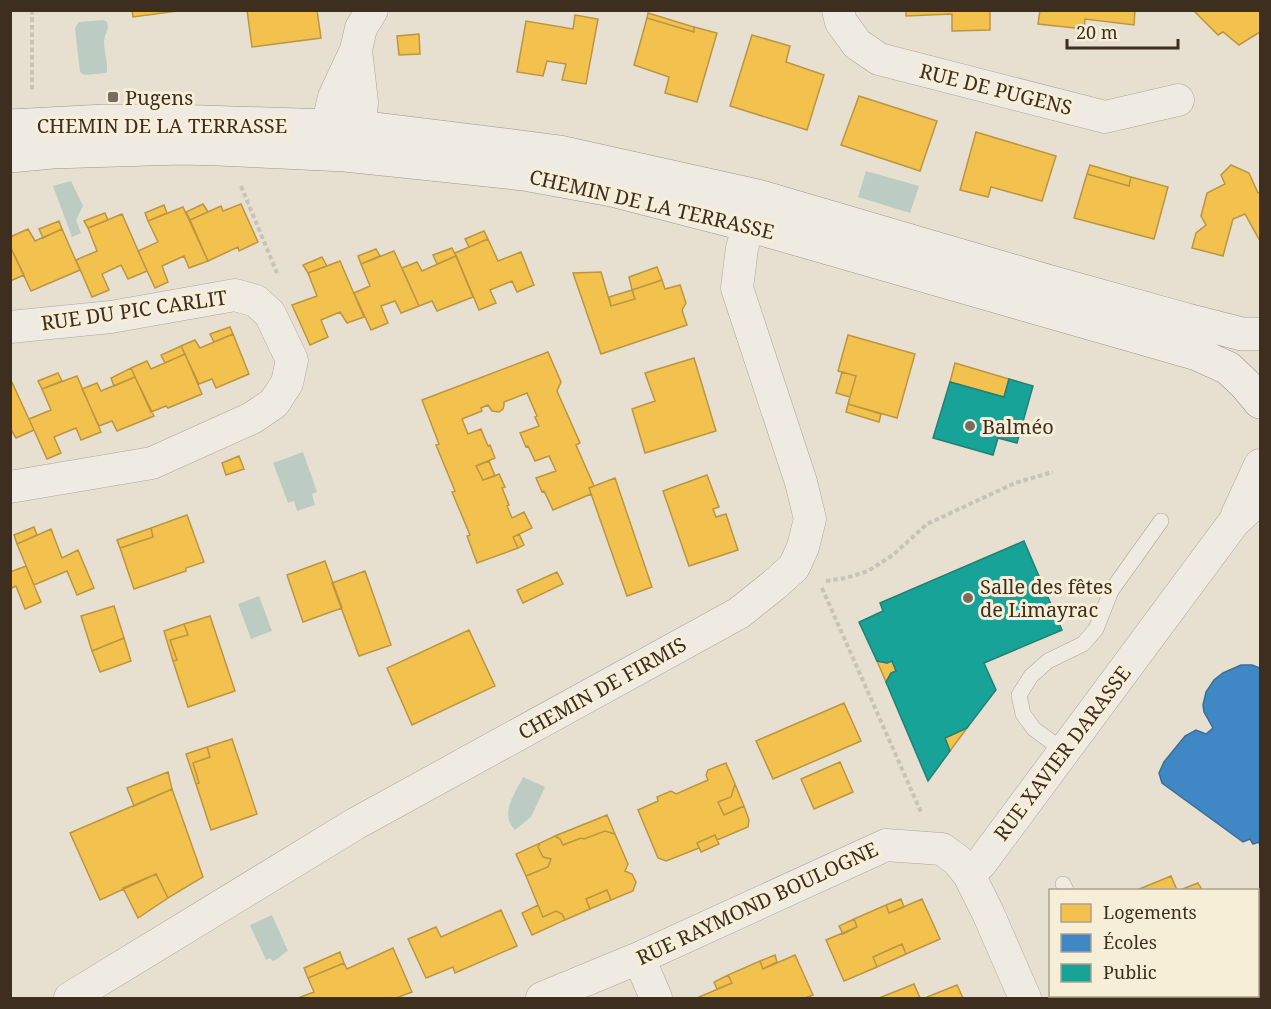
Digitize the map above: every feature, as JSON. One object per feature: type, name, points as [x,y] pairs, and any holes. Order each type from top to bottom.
[{"type":"street","points":[[345,155],[345,126],[362,102],[356,50],[361,28],[372,10]]},
{"type":"street","name":"RUE DE PUGENS","points":[[838,10],[841,22],[857,44],[879,59],[1105,117],[1178,100]]},
{"type":"street","name":"CHEMIN DE LA TERRASSE","points":[[22,125],[105,121],[173,121],[345,126],[560,152],[753,211],[1197,354],[1228,368],[1260,402]]},
{"type":"street","name":"CHEMIN DE LA TERRASSE","points":[[10,156],[52,152],[181,148],[345,155],[524,174],[753,211],[1044,280],[1242,334],[1260,334]]},
{"type":"street","name":"CHEMIN DE FIRMIS","points":[[69,999],[354,825],[738,613],[794,567],[803,548],[810,519],[801,482],[737,288],[742,248],[753,211]]},
{"type":"street","name":"RUE DU PIC CARLIT","points":[[10,327],[111,317],[235,295],[256,301],[270,314],[292,360],[287,383],[274,403],[252,418],[152,463],[10,487]]},
{"type":"street","name":"RUE XAVIER DARASSE","points":[[1234,522],[1260,465]]},
{"type":"street","name":"RUE XAVIER DARASSE","points":[[969,875],[981,863],[1234,522],[1260,498]]},
{"type":"street","name":"RUE RAYMOND BOULOGNE","points":[[542,999],[639,958],[886,844],[942,849]]},
{"type":"street","points":[[942,849],[957,860],[969,875],[1025,999]]},
{"type":"street","points":[[639,958],[656,999]]},
{"type":"lane","points":[[1064,751],[1034,729],[1023,714],[1019,695],[1030,676],[1048,662],[1083,644],[1096,629],[1111,591],[1161,521]]},
{"type":"path","points":[[22,125],[32,10]]},
{"type":"path","points":[[239,180],[277,274],[275,286],[256,301]]},
{"type":"path","points":[[942,849],[923,815],[819,582],[846,578],[868,571],[893,555],[927,524],[1015,483],[1053,472]]},
{"type":"shaded area","points":[[103,20],[107,22],[108,27],[104,44],[107,71],[84,75],[80,72],[75,28],[79,22]]},
{"type":"shaded area","points":[[866,171],[919,186],[910,213],[858,197]]},
{"type":"shaded area","points":[[71,181],[83,206],[76,220],[81,233],[72,237],[53,186]]},
{"type":"shaded area","points":[[303,452],[317,492],[312,494],[315,505],[297,511],[294,501],[288,503],[273,463]]},
{"type":"shaded area","points":[[259,596],[272,631],[251,639],[238,604]]},
{"type":"shaded area","points":[[523,777],[545,787],[531,817],[515,830],[510,824],[508,810]]},
{"type":"shaded area","points":[[272,915],[288,951],[273,961],[270,958],[266,960],[250,925]]},
{"type":"building: Logements","points":[[132,10],[185,10],[133,17]]},
{"type":"building: Logements","points":[[247,10],[317,10],[321,38],[252,47]]},
{"type":"building: Logements","points":[[906,10],[990,10],[990,30],[952,31],[952,14],[906,16]]},
{"type":"building: Logements","points":[[1040,10],[1135,10],[1134,25],[1085,19],[1084,29],[1038,24]]},
{"type":"building: Logements","points":[[1193,10],[1260,10],[1260,32],[1239,45],[1223,32],[1218,35]]},
{"type":"building: Logements","points":[[648,13],[694,27],[694,32],[647,18]]},
{"type":"building: Logements","points":[[575,15],[598,19],[586,84],[562,80],[566,64],[547,61],[543,76],[517,72],[526,21],[573,29]]},
{"type":"building: Logements","points":[[647,18],[694,32],[694,27],[717,33],[697,102],[665,93],[669,77],[634,65]]},
{"type":"building: Logements","points":[[419,34],[420,54],[399,55],[397,36]]},
{"type":"building: Logements","points":[[752,35],[790,46],[786,62],[824,75],[807,130],[730,106]]},
{"type":"building: Logements","points":[[859,96],[937,121],[920,171],[841,145]]},
{"type":"building: Logements","points":[[976,132],[1056,156],[1042,201],[991,187],[988,197],[960,190]]},
{"type":"building: Logements","points":[[1090,165],[1131,177],[1129,186],[1087,174]]},
{"type":"building: Logements","points":[[1231,165],[1249,173],[1258,193],[1260,192],[1260,241],[1245,214],[1233,219],[1223,256],[1192,248],[1196,233],[1206,225],[1201,216],[1207,193],[1225,184],[1221,175]]},
{"type":"building: Logements","points":[[1087,174],[1129,186],[1131,177],[1168,187],[1154,239],[1074,218]]},
{"type":"building: Logements","points":[[203,204],[208,212],[190,220],[186,212]]},
{"type":"building: Logements","points":[[241,204],[258,242],[239,251],[238,247],[208,261],[190,220],[221,206],[223,211]]},
{"type":"building: Logements","points":[[164,205],[167,213],[148,221],[145,213]]},
{"type":"building: Logements","points":[[183,207],[208,261],[189,268],[184,256],[162,266],[168,282],[155,288],[138,251],[158,242],[148,221]]},
{"type":"building: Logements","points":[[105,213],[108,220],[88,228],[84,221]]},
{"type":"building: Logements","points":[[122,214],[147,271],[128,279],[121,265],[102,274],[109,290],[92,297],[76,260],[97,251],[88,228]]},
{"type":"building: Logements","points":[[59,221],[62,229],[43,238],[39,229]]},
{"type":"building: Logements","points":[[28,229],[35,241],[62,229],[80,270],[31,291],[10,246],[10,237]]},
{"type":"building: Logements","points":[[484,231],[488,239],[469,247],[465,239]]},
{"type":"building: Logements","points":[[488,239],[498,261],[521,252],[534,285],[517,292],[512,281],[490,290],[496,303],[479,310],[455,253]]},
{"type":"building: Logements","points":[[10,246],[24,275],[10,281]]},
{"type":"building: Logements","points":[[452,248],[456,256],[437,264],[433,255]]},
{"type":"building: Logements","points":[[376,249],[380,256],[361,264],[358,256]]},
{"type":"building: Logements","points":[[394,251],[419,306],[401,313],[395,301],[381,306],[388,323],[371,330],[354,293],[370,286],[361,264]]},
{"type":"building: Logements","points":[[456,256],[473,297],[437,311],[432,301],[419,306],[402,268],[417,262],[422,271]]},
{"type":"building: Logements","points":[[322,257],[327,266],[308,273],[303,265]]},
{"type":"building: Logements","points":[[340,261],[364,317],[347,323],[340,312],[321,320],[328,337],[310,345],[292,305],[317,296],[308,273]]},
{"type":"building: Logements","points":[[657,267],[662,280],[632,290],[629,277]]},
{"type":"building: Logements","points":[[601,272],[611,306],[635,299],[632,290],[662,280],[665,289],[680,285],[686,303],[682,310],[687,325],[601,354],[573,273]]},
{"type":"building: Logements","points":[[632,290],[635,299],[611,306],[609,297]]},
{"type":"building: Logements","points":[[230,327],[233,334],[214,342],[210,334]]},
{"type":"building: Logements","points":[[233,334],[249,374],[216,388],[212,379],[199,384],[181,346],[195,340],[200,348]]},
{"type":"building: Logements","points":[[848,335],[915,354],[897,418],[848,404],[856,376],[838,371]]},
{"type":"building: Logements","points":[[181,346],[185,354],[165,363],[161,355]]},
{"type":"building: Logements","points":[[548,352],[561,382],[557,391],[580,443],[576,445],[594,486],[589,488],[591,494],[553,510],[536,478],[556,471],[549,456],[535,461],[520,433],[539,426],[527,393],[504,402],[503,409],[499,412],[492,411],[488,405],[481,408],[482,411],[462,419],[468,434],[481,429],[495,458],[476,466],[483,480],[499,474],[505,487],[502,488],[512,518],[524,512],[532,528],[513,537],[518,548],[477,563],[467,536],[470,535],[452,492],[455,491],[436,445],[439,444],[422,400]]},
{"type":"building: Logements","points":[[185,354],[202,394],[168,408],[166,406],[151,412],[131,368],[147,361],[151,369]]},
{"type":"building: Logements","points":[[694,358],[716,431],[645,453],[632,409],[655,401],[645,373]]},
{"type":"building: Logements","points":[[955,363],[1009,379],[1004,397],[950,382]]},
{"type":"building: Logements","points":[[131,368],[135,377],[114,386],[111,378]]},
{"type":"building: Logements","points":[[842,372],[856,376],[850,397],[836,393]]},
{"type":"building: Logements","points":[[58,373],[62,381],[42,389],[38,381]]},
{"type":"building: Logements","points":[[77,376],[101,432],[81,440],[76,428],[54,437],[61,453],[47,459],[29,419],[51,410],[42,389]]},
{"type":"building: Logements","points":[[135,377],[154,416],[117,431],[112,421],[99,426],[82,389],[97,383],[101,391]]},
{"type":"building: Logements","points":[[10,378],[34,430],[16,438],[10,428]]},
{"type":"building: Logements","points":[[848,404],[881,414],[879,422],[846,412]]},
{"type":"building: Logements","points":[[239,456],[244,469],[226,475],[222,463]]},
{"type":"building: Logements","points":[[489,461],[495,476],[483,480],[476,466]]},
{"type":"building: Logements","points":[[707,475],[719,507],[713,509],[716,517],[726,514],[738,550],[689,566],[663,491]]},
{"type":"building: Logements","points":[[615,478],[652,587],[627,596],[589,488]]},
{"type":"building: Logements","points":[[187,515],[204,562],[186,568],[186,571],[134,589],[120,548],[153,537],[151,528]]},
{"type":"building: Logements","points":[[34,527],[37,535],[17,544],[14,535]]},
{"type":"building: Logements","points":[[151,528],[153,537],[120,548],[117,540]]},
{"type":"building: Logements","points":[[51,529],[62,558],[78,550],[94,588],[77,595],[67,571],[34,585],[17,544]]},
{"type":"building: Logements","points":[[519,534],[524,545],[518,548],[513,537]]},
{"type":"building: Logements","points":[[325,561],[342,608],[303,622],[287,575]]},
{"type":"building: Logements","points":[[26,566],[41,602],[25,609],[16,586],[10,589],[10,572]]},
{"type":"building: Logements","points":[[365,571],[391,645],[359,656],[332,583]]},
{"type":"building: Logements","points":[[557,572],[563,584],[523,603],[517,590]]},
{"type":"building: Logements","points":[[114,606],[124,638],[92,651],[81,616]]},
{"type":"building: Logements","points":[[210,616],[235,691],[188,707],[173,661],[177,660],[170,640],[188,635],[184,624]]},
{"type":"building: Logements","points":[[184,624],[188,635],[170,640],[177,660],[173,661],[164,631]]},
{"type":"building: Logements","points":[[469,630],[495,686],[412,725],[387,668]]},
{"type":"building: Logements","points":[[124,638],[131,661],[100,672],[92,651]]},
{"type":"building: Logements","points":[[877,661],[887,663],[892,661],[896,671],[891,673],[886,682]]},
{"type":"building: Logements","points":[[844,703],[861,741],[773,779],[756,741]]},
{"type":"building: Logements","points":[[967,728],[950,751],[945,738]]},
{"type":"building: Logements","points":[[232,739],[257,814],[211,830],[196,784],[199,783],[193,763],[210,757],[207,747]]},
{"type":"building: Logements","points":[[207,747],[210,757],[193,763],[199,783],[196,784],[186,754]]},
{"type":"building: Logements","points":[[840,762],[853,792],[814,809],[801,779]]},
{"type":"building: Logements","points":[[726,763],[735,784],[731,797],[718,802],[724,815],[744,806],[749,820],[748,827],[717,840],[715,835],[697,843],[699,848],[666,861],[658,858],[638,810],[658,801],[657,797],[671,791],[676,794],[708,780],[706,775],[708,770]]},
{"type":"building: Logements","points":[[168,772],[172,789],[134,806],[127,788]]},
{"type":"building: Logements","points":[[735,784],[744,806],[724,815],[718,802],[731,797]]},
{"type":"building: Logements","points":[[172,789],[203,877],[168,898],[156,874],[100,900],[70,833]]},
{"type":"building: Logements","points":[[607,815],[615,834],[605,831],[563,845],[555,836]]},
{"type":"building: Logements","points":[[605,831],[615,834],[628,864],[625,871],[632,874],[636,882],[633,891],[611,900],[607,890],[586,899],[590,909],[565,920],[562,914],[556,911],[543,917],[526,876],[548,867],[551,859],[543,857],[538,847],[540,843],[555,836],[563,845]]},
{"type":"building: Logements","points":[[715,835],[719,844],[701,852],[697,843]]},
{"type":"building: Logements","points":[[540,843],[538,847],[543,857],[551,859],[548,867],[526,876],[516,854]]},
{"type":"building: Logements","points":[[156,874],[168,898],[138,918],[123,888]]},
{"type":"building: Logements","points":[[1171,876],[1177,889],[1139,889]]},
{"type":"building: Logements","points":[[1198,883],[1201,889],[1183,889]]},
{"type":"building: Logements","points":[[607,890],[611,900],[590,909],[586,899]]},
{"type":"building: Logements","points":[[901,899],[904,907],[889,913],[886,905]]},
{"type":"building: Logements","points":[[922,899],[940,939],[906,954],[902,944],[873,957],[877,967],[844,981],[826,940],[857,927],[854,919],[886,905],[889,913]]},
{"type":"building: Logements","points":[[538,905],[543,917],[556,911],[562,914],[565,920],[532,935],[522,913]]},
{"type":"building: Logements","points":[[501,910],[517,946],[455,973],[453,967],[426,978],[408,939],[436,927],[441,937]]},
{"type":"building: Logements","points":[[854,919],[857,927],[843,934],[839,926]]},
{"type":"building: Logements","points":[[902,944],[906,954],[877,967],[873,957]]},
{"type":"building: Logements","points":[[393,948],[412,992],[396,998],[298,998],[314,992],[308,978],[344,963],[347,969]]},
{"type":"building: Logements","points":[[340,952],[344,963],[308,978],[304,968]]},
{"type":"building: Logements","points":[[775,955],[777,962],[763,969],[760,961]]},
{"type":"building: Logements","points":[[795,955],[813,995],[805,998],[699,997],[732,983],[728,975],[760,961],[763,969]]},
{"type":"building: Logements","points":[[728,975],[732,983],[717,989],[714,982]]},
{"type":"building: Logements","points":[[914,984],[920,998],[879,998]]},
{"type":"building: Logements","points":[[957,985],[963,998],[927,998],[927,997]]},
{"type":"building: Logements","points":[[1168,997],[1254,998],[1169,998]]},
{"type":"building: Écoles","points":[[1241,665],[1260,668],[1260,846],[1259,842],[1253,844],[1250,839],[1243,842],[1162,783],[1159,773],[1164,762],[1185,736],[1196,730],[1206,734],[1213,728],[1204,712],[1206,692],[1214,680],[1223,673]]},
{"type":"building: Public","points":[[1009,379],[1033,386],[1017,443],[998,438],[993,455],[933,438],[950,382],[1004,397]]},
{"type":"building: Public","points":[[1024,541],[1062,630],[984,663],[996,690],[967,728],[945,738],[950,751],[928,781],[886,682],[891,673],[896,671],[892,661],[887,663],[877,661],[859,622],[883,611],[880,603]]},
{"type":"place","name":"Pugens","points":[[113,97]]},
{"type":"place","name":"Balméo","points":[[970,426]]},
{"type":"place","name":"Salle des fêtes de Limayrac","points":[[968,598]]}]
